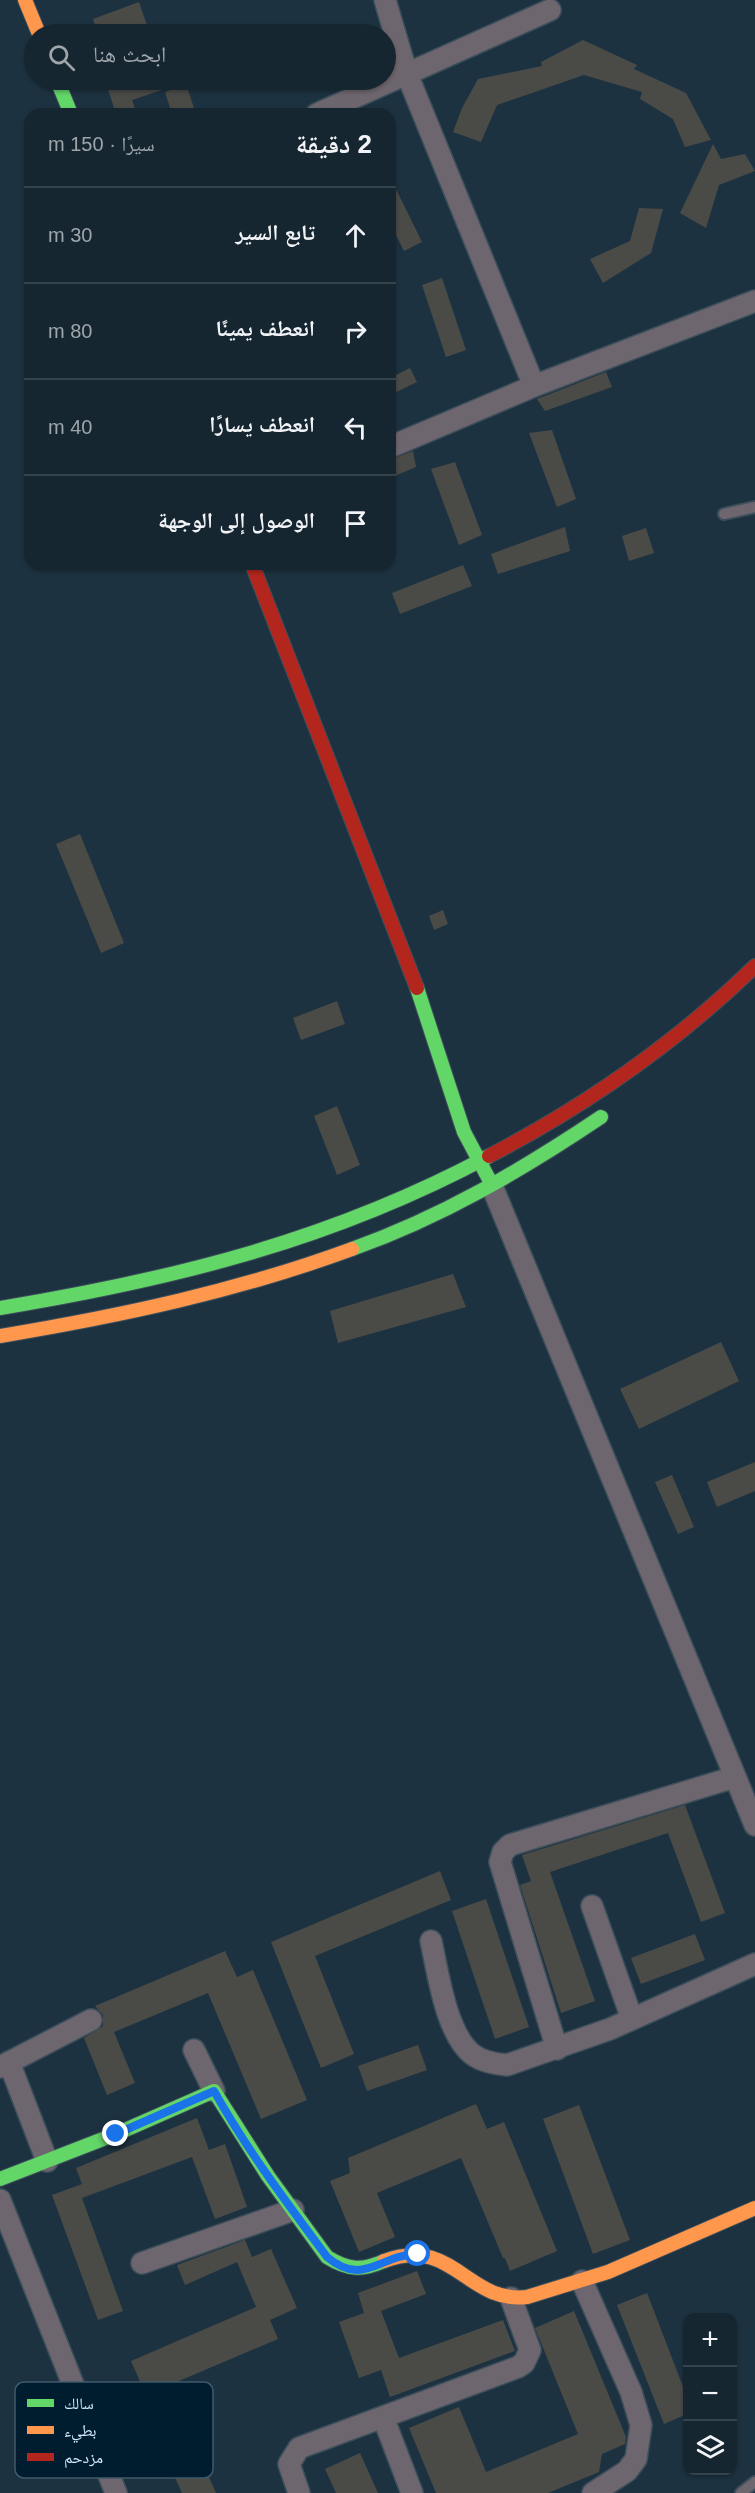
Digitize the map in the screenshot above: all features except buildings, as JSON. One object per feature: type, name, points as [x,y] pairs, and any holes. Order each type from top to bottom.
[{"type":"street","points":[[25,0],[35,24]]},
{"type":"street","points":[[385,0],[392,24]]},
{"type":"street","points":[[396,79],[550,10]]},
{"type":"street","points":[[396,37],[407,74],[534,386]]},
{"type":"street","points":[[61,90],[69,108]]},
{"type":"street","points":[[330,108],[371,90]]},
{"type":"street","points":[[396,444],[534,386],[755,300]]},
{"type":"street","points":[[254,570],[400,943],[432,1030],[464,1132],[492,1186],[755,1825]]},
{"type":"street","points":[[0,1308],[130,1287],[275,1247],[412,1197],[565,1115],[616,1081],[737,984],[755,966]]},
{"type":"street","points":[[0,1336],[131,1312],[215,1292],[270,1276],[421,1222],[492,1186],[610,1111]]},
{"type":"street","points":[[557,2049],[509,1897],[500,1863],[503,1852],[510,1845],[735,1777]]},
{"type":"street","points":[[592,1906],[632,2019]]},
{"type":"street","points":[[431,1941],[444,1995],[458,2037],[473,2055],[494,2064],[507,2065],[557,2049],[632,2019],[755,1964]]},
{"type":"street","points":[[47,2161],[4,2065],[91,2020]]},
{"type":"street","points":[[194,2050],[236,2131],[327,2257],[338,2266],[358,2271],[405,2254],[427,2255],[483,2290],[511,2298],[528,2297],[633,2263],[755,2208]]},
{"type":"street","points":[[0,2179],[116,2134],[214,2091]]},
{"type":"street","points":[[0,2200],[72,2382]]},
{"type":"street","points":[[142,2263],[293,2211]]},
{"type":"street","points":[[582,2281],[631,2392],[641,2425],[636,2458],[627,2471],[593,2493]]},
{"type":"street","points":[[299,2493],[289,2464],[299,2448],[518,2367],[524,2362],[530,2350],[511,2298]]},
{"type":"street","points":[[383,2417],[412,2493]]},
{"type":"street","points":[[110,2478],[116,2493]]},
{"type":"lane","points":[[724,514],[755,507]]},
{"type":"lane","points":[[741,2493],[755,2482]]},
{"type":"traffic: fast","points":[[61,90],[69,108]]},
{"type":"traffic: fast","points":[[417,988],[464,1132],[491,1183]]},
{"type":"traffic: fast","points":[[352,1249],[418,1222],[481,1191],[601,1117]]},
{"type":"traffic: fast","points":[[0,1308],[128,1284],[251,1253],[371,1211],[489,1156]]},
{"type":"traffic: fast","points":[[0,2179],[116,2134],[214,2091],[268,2176],[327,2257],[342,2265],[355,2268],[384,2261]]},
{"type":"traffic: slow","points":[[25,0],[35,24]]},
{"type":"traffic: slow","points":[[0,1336],[178,1301],[266,1278],[352,1249]]},
{"type":"traffic: slow","points":[[384,2261],[407,2255],[427,2257],[444,2263],[489,2291],[506,2296],[527,2297],[608,2272],[755,2208]]},
{"type":"traffic: jam","points":[[254,570],[417,988]]},
{"type":"traffic: jam","points":[[489,1156],[560,1116],[629,1071],[694,1021],[755,966]]},
{"type":"route","points":[[116,2134],[214,2091],[226,2115],[261,2167],[327,2257],[338,2266],[358,2271],[405,2254],[418,2254]]}]
